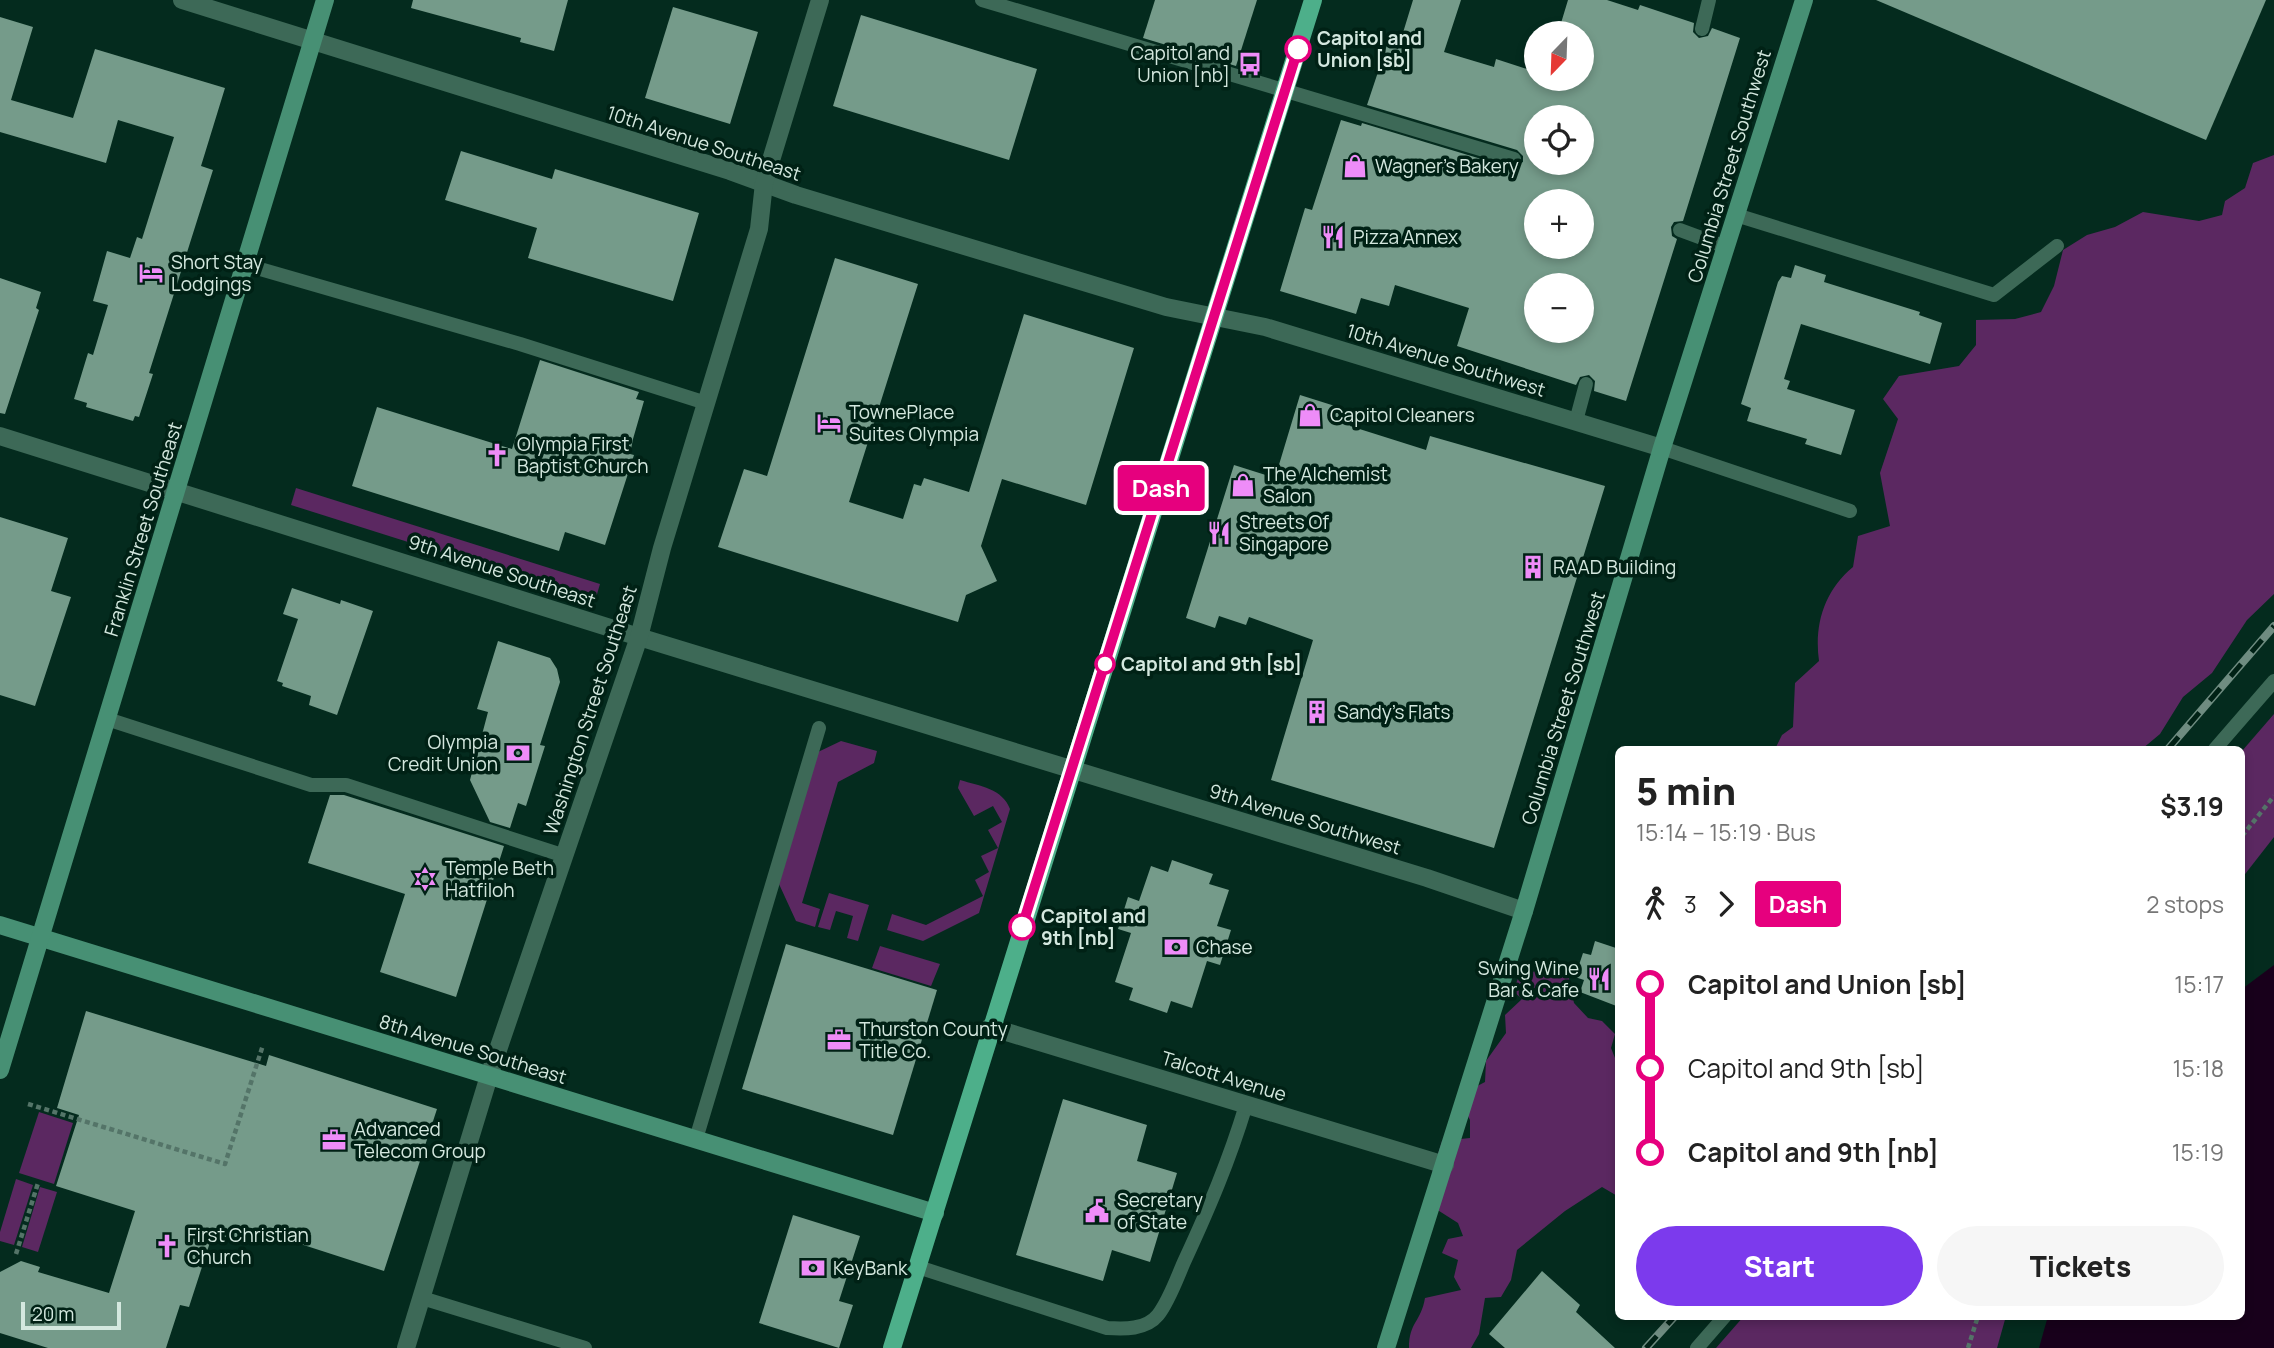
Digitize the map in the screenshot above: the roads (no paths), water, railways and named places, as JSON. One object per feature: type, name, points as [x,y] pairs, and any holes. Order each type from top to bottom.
[{"type":"main road","points":[[892,1348],[990,1027],[1216,317],[1313,0]]},
{"type":"street","name":"10th Avenue Southeast","points":[[181,0],[1140,299],[1216,317]]},
{"type":"street","name":"Franklin Street Southeast","points":[[0,1070],[325,0]]},
{"type":"street","name":"Washington Street Southeast","points":[[406,1348],[489,1076],[639,637],[662,548],[759,229],[764,183],[820,0]]},
{"type":"street","name":"Columbia Street Southwest","points":[[1386,1348],[1524,911],[1662,448],[1804,0]]},
{"type":"street","name":"10th Avenue Southwest","points":[[1216,317],[1265,327],[1662,448]]},
{"type":"street","name":"9th Avenue Southeast","points":[[0,436],[1072,770]]},
{"type":"street","name":"9th Avenue Southwest","points":[[1072,770],[1364,858],[1524,911]]},
{"type":"street","name":"8th Avenue Southeast","points":[[0,925],[935,1213]]},
{"type":"street","name":"Talcott Avenue","points":[[990,1027],[1445,1165]]},
{"type":"lane","points":[[982,0],[1514,159]]},
{"type":"lane","points":[[1702,29],[1709,0]]},
{"type":"lane","points":[[1736,215],[1994,295],[2057,246]]},
{"type":"lane","points":[[1680,230],[1726,247]]},
{"type":"lane","points":[[246,265],[520,344],[706,403]]},
{"type":"lane","points":[[1576,421],[1586,384]]},
{"type":"lane","points":[[1662,448],[1850,511]]},
{"type":"lane","points":[[2218,746],[2274,681]]},
{"type":"lane","points":[[107,719],[311,785],[346,785],[565,856]]},
{"type":"lane","points":[[696,1139],[819,728]]},
{"type":"lane","points":[[918,1268],[1107,1328],[1126,1329],[1144,1325],[1157,1316],[1180,1272],[1226,1170],[1246,1105]]},
{"type":"lane","points":[[422,1298],[585,1348]]},
{"type":"lane","points":[[1697,1348],[1722,1320]]},
{"type":"railway","points":[[2171,746],[2274,626]]},
{"type":"railway","points":[[1646,1348],[1671,1320]]},
{"type":"place","name":"Capitol and Union [sb]","points":[[1298,49]]},
{"type":"place","name":"Capitol and Union [nb]","points":[[1250,64]]},
{"type":"place","name":"Wagner's Bakery","points":[[1355,166]]},
{"type":"place","name":"Pizza Annex","points":[[1333,237]]},
{"type":"place","name":"Short Stay Lodgings","points":[[151,273]]},
{"type":"place","name":"Capitol Cleaners","points":[[1310,415]]},
{"type":"place","name":"TownePlace Suites Olympia","points":[[829,423]]},
{"type":"place","name":"Olympia First Baptist Church","points":[[497,455]]},
{"type":"place","name":"The Alchemist Salon","points":[[1243,485]]},
{"type":"place","name":"Streets Of Singapore","points":[[1219,533]]},
{"type":"place","name":"RAAD Building","points":[[1533,567]]},
{"type":"place","name":"Capitol and 9th [sb]","points":[[1105,664]]},
{"type":"place","name":"Sandy's Flats","points":[[1317,712]]},
{"type":"place","name":"Olympia Credit Union","points":[[518,753]]},
{"type":"place","name":"Temple Beth Hatfiloh","points":[[425,879]]},
{"type":"place","name":"Capitol and 9th [nb]","points":[[1022,927]]},
{"type":"place","name":"Chase","points":[[1176,947]]},
{"type":"place","name":"Swing Wine Bar & Cafe","points":[[1599,979]]},
{"type":"place","name":"Thurston County Title Co.","points":[[839,1040]]},
{"type":"place","name":"Advanced Telecom Group","points":[[334,1140]]},
{"type":"place","name":"Secretary of State","points":[[1097,1211]]},
{"type":"place","name":"First Christian Church","points":[[167,1246]]},
{"type":"place","name":"KeyBank","points":[[813,1268]]}]
